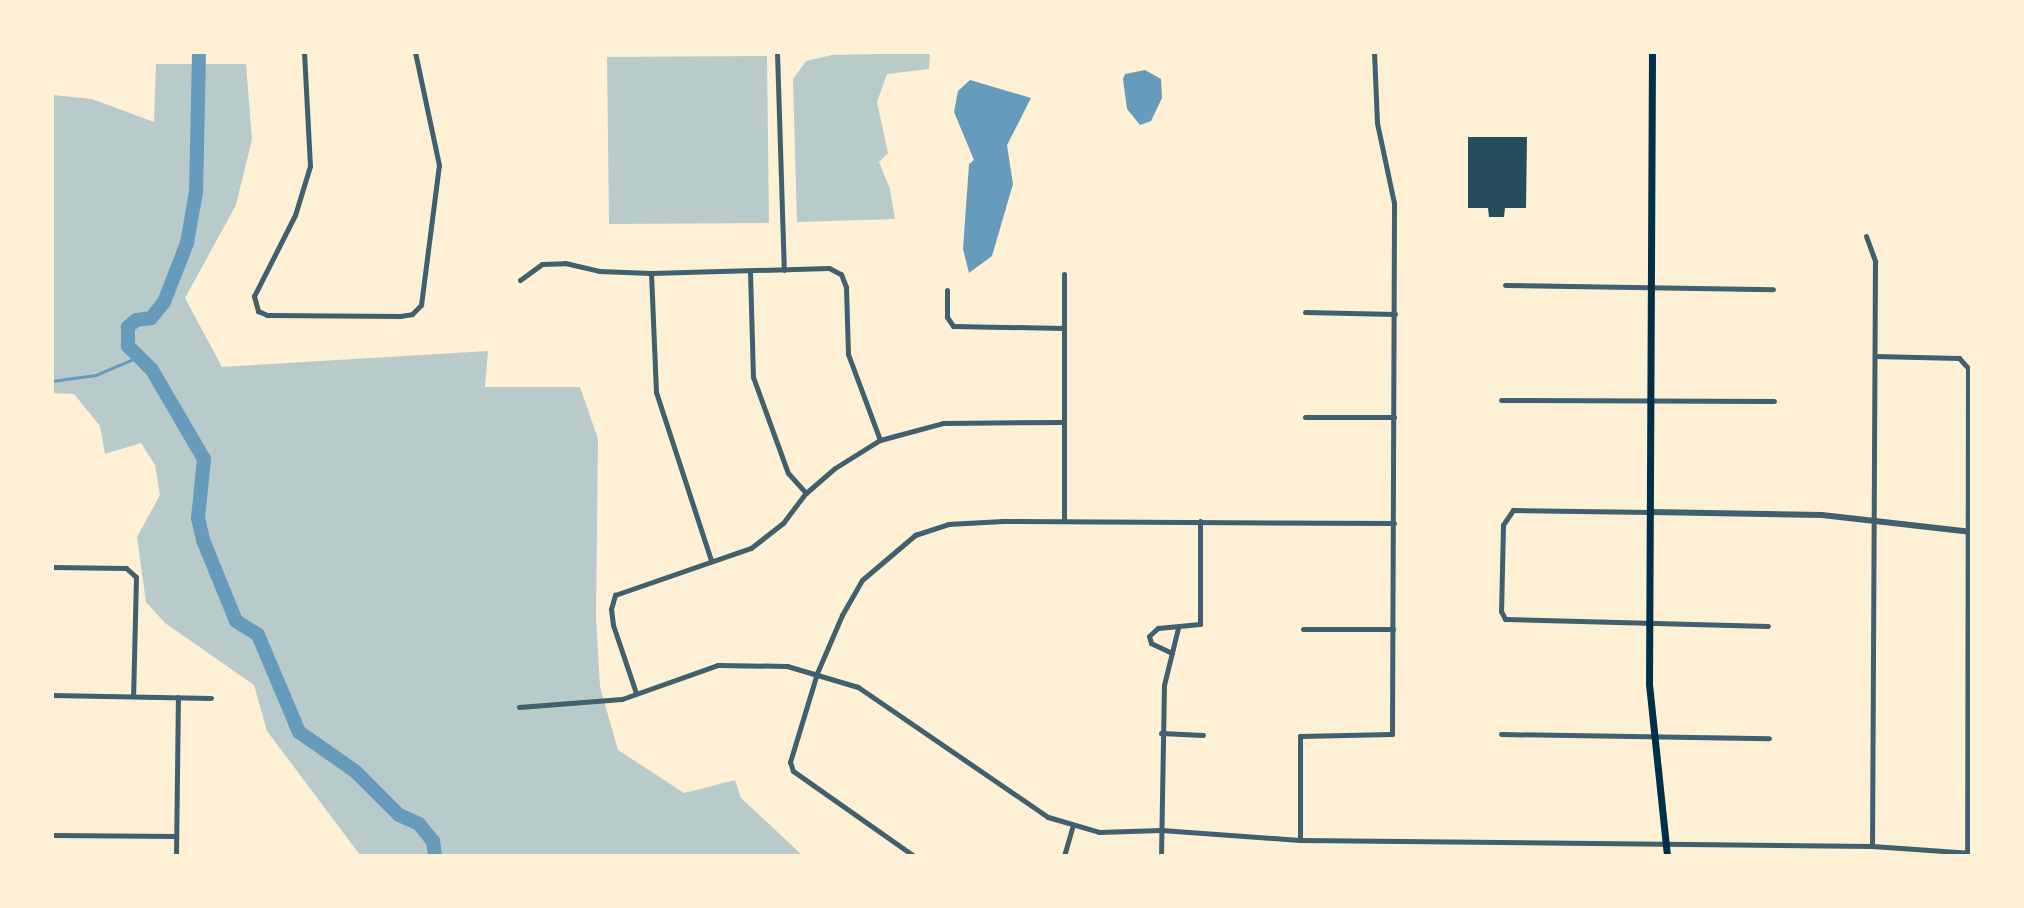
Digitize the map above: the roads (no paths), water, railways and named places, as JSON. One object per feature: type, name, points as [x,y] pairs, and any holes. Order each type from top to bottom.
[{"type":"main road","points":[[1651,52],[1649,684],[1667,856]]},
{"type":"street","points":[[304,52],[308,177],[295,215],[254,296],[258,310],[289,317],[412,314],[421,305],[439,181],[415,52]]},
{"type":"street","points":[[777,52],[784,270]]},
{"type":"street","points":[[1300,840],[1300,736],[1392,734],[1394,203],[1377,123],[1374,52]]},
{"type":"street","points":[[1866,236],[1875,261],[1872,846]]},
{"type":"street","points":[[520,280],[542,264],[651,273],[829,268],[841,274],[846,287],[848,354],[880,440]]},
{"type":"street","points":[[750,271],[754,377],[788,473],[806,494]]},
{"type":"street","points":[[651,273],[656,392],[711,560]]},
{"type":"street","points":[[1064,274],[1064,521]]},
{"type":"street","points":[[1505,285],[1773,289]]},
{"type":"street","points":[[947,290],[947,317],[953,326],[1064,328]]},
{"type":"street","points":[[1305,312],[1395,314]]},
{"type":"street","points":[[519,708],[597,704],[718,665],[751,663],[817,673],[883,701],[1048,817],[1072,828],[1099,832],[1161,830],[1300,840],[1872,846],[1969,853],[1968,368],[1959,358],[1875,356]]},
{"type":"street","points":[[1501,400],[1774,401]]},
{"type":"street","points":[[1305,417],[1394,417]]},
{"type":"street","points":[[636,693],[613,625],[611,609],[615,595],[766,538],[806,494],[880,440],[943,423],[1064,422]]},
{"type":"street","points":[[1768,626],[1505,619],[1501,611],[1504,517],[1513,510],[1873,519],[1970,532]]},
{"type":"street","points":[[914,856],[793,771],[790,762],[817,673],[862,580],[915,535],[948,524],[1064,521],[1394,523]]},
{"type":"street","points":[[1172,653],[1151,643],[1149,636],[1158,628],[1199,624],[1200,521]]},
{"type":"street","points":[[52,567],[126,568],[136,577],[133,696]]},
{"type":"street","points":[[1161,856],[1161,733],[1178,628]]},
{"type":"street","points":[[1303,629],[1393,629]]},
{"type":"street","points":[[52,695],[211,698]]},
{"type":"street","points":[[176,856],[178,697]]},
{"type":"street","points":[[1161,733],[1203,734]]},
{"type":"street","points":[[1501,734],[1769,738]]},
{"type":"street","points":[[1064,856],[1072,828]]},
{"type":"street","points":[[52,835],[176,836]]},
{"type":"water","points":[[1145,70],[1161,79],[1162,98],[1151,121],[1140,125],[1127,109],[1123,79],[1125,74]]},
{"type":"water","points":[[970,80],[1031,98],[1007,145],[1013,184],[992,256],[969,273],[963,249],[969,164],[974,160],[954,112],[958,91]]},
{"type":"waterway","points":[[199,52],[196,192],[187,243],[164,302],[151,318],[136,320],[128,327],[128,346],[152,370],[204,459],[198,518],[203,540],[236,621],[258,635],[299,732],[355,771],[399,815],[419,824],[433,841],[435,856]]},
{"type":"waterway","points":[[52,381],[96,375],[136,358]]}]
